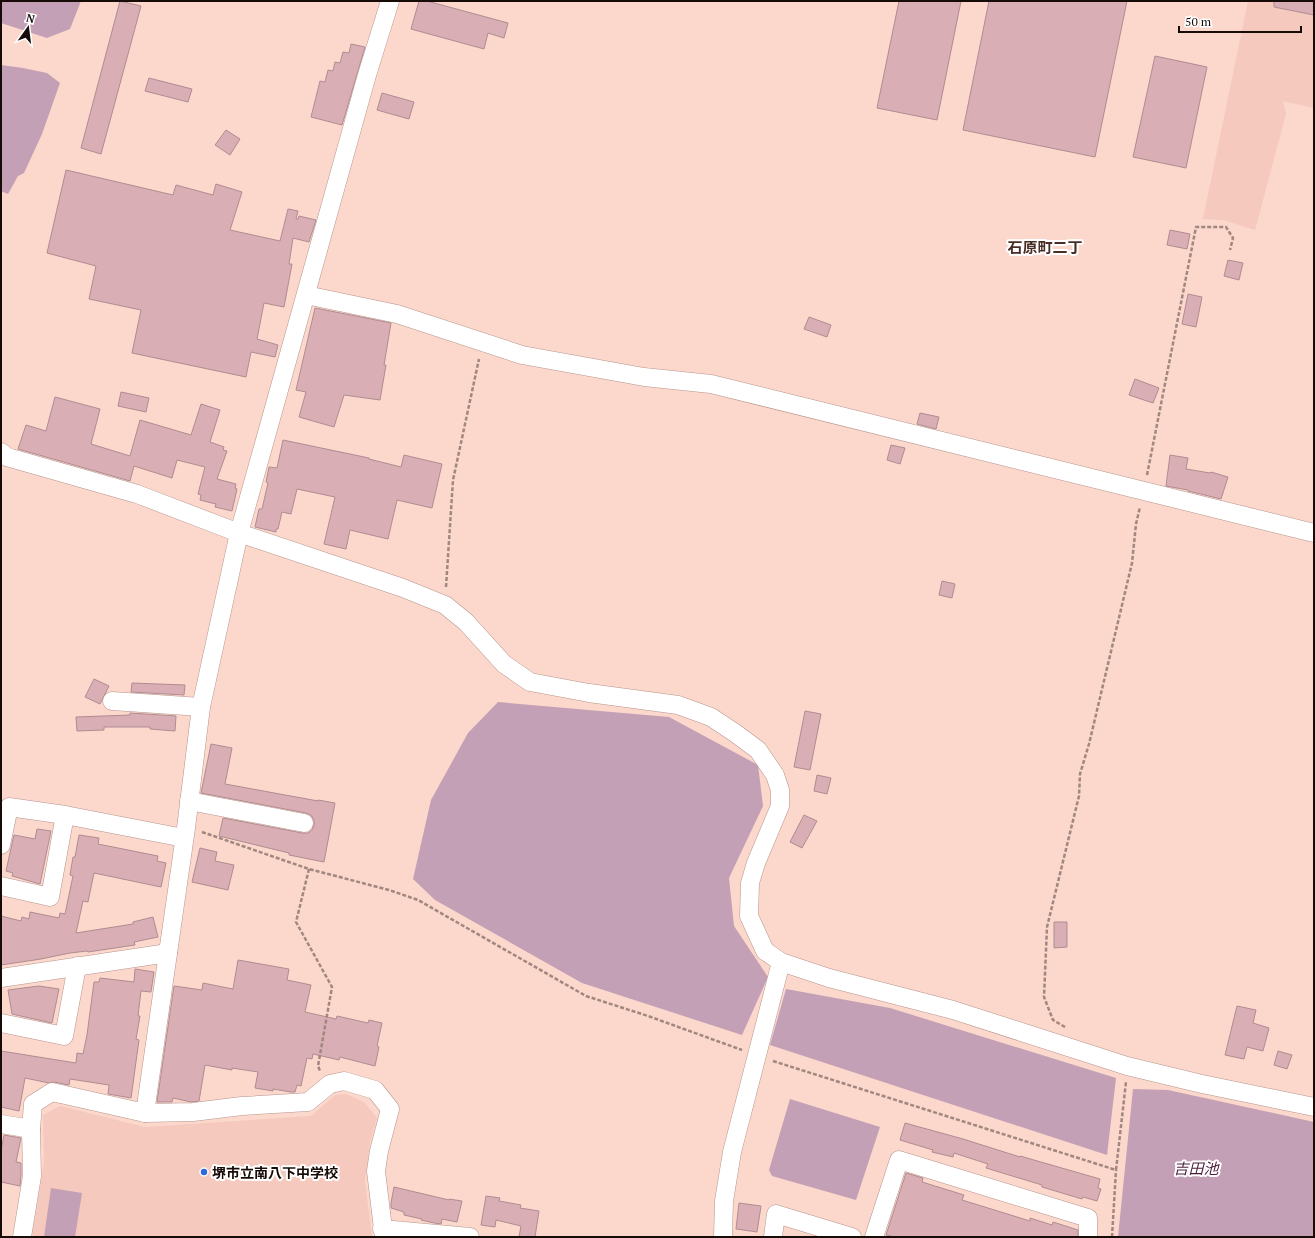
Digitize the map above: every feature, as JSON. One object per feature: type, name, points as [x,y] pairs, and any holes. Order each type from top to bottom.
[{"type":"street","points":[[145,1113],[185,833],[201,707],[239,533],[367,76],[390,1]]},
{"type":"street","points":[[306,296],[397,314],[522,355],[644,377],[711,384],[984,453],[1144,490],[1314,533]]},
{"type":"street","points":[[1,452],[7,457],[137,494],[239,533],[403,588],[445,605],[466,622],[504,664],[530,682],[589,693],[678,706],[710,717],[735,732],[758,750],[775,775],[780,790],[780,806],[756,863],[750,883],[749,916],[765,951],[782,962],[830,978],[953,1010],[1127,1066],[1202,1084],[1314,1106]]},
{"type":"street","points":[[112,701],[201,707]]},
{"type":"street","points":[[189,801],[304,824]]},
{"type":"street","points":[[1,845],[9,807],[185,833]]},
{"type":"street","points":[[1,886],[50,897],[65,815]]},
{"type":"street","points":[[1,978],[168,953]]},
{"type":"street","points":[[723,1237],[724,1202],[732,1152],[782,962]]},
{"type":"street","points":[[1,1023],[64,1036],[77,966]]},
{"type":"street","points":[[22,1237],[32,1176],[33,1104],[52,1092],[145,1113],[193,1112],[242,1106],[308,1102],[330,1084],[344,1081],[375,1090],[390,1109],[379,1151],[376,1171],[383,1233],[470,1237]]},
{"type":"street","points":[[1,1124],[32,1129]]},
{"type":"street","points":[[874,1237],[899,1160],[1088,1218],[1088,1237]]},
{"type":"street","points":[[773,1237],[776,1214],[852,1237]]},
{"type":"path","points":[[1044,997],[1047,927],[1079,796],[1080,774],[1089,744],[1132,563],[1136,524],[1196,228],[1226,227],[1233,238],[1230,250]]},
{"type":"path","points":[[445,605],[446,568],[453,480],[483,343]]},
{"type":"path","points":[[185,833],[219,837],[309,868],[389,890],[418,900],[586,996],[648,1016],[758,1056],[1116,1170]]},
{"type":"path","points":[[309,868],[296,922],[332,987],[318,1066],[324,1089]]},
{"type":"path","points":[[1112,1237],[1116,1170],[1127,1066]]},
{"type":"shaded area","points":[[1248,1],[1314,1],[1314,108],[1283,101],[1286,114],[1255,230],[1223,220],[1203,219]]},
{"type":"shaded area","name":"堺市立南八下中学校","points":[[346,1094],[364,1102],[377,1118],[370,1142],[365,1181],[372,1237],[32,1237],[44,1162],[43,1115],[60,1106],[145,1127],[311,1116],[335,1095]]},
{"type":"water","points":[[1,1],[81,1],[70,29],[47,38],[1,23]]},
{"type":"water","points":[[1,65],[47,73],[60,83],[42,134],[24,173],[18,176],[8,194],[1,191]]},
{"type":"water","points":[[498,702],[669,717],[758,765],[763,806],[729,878],[734,926],[768,977],[742,1035],[582,983],[435,900],[413,879],[431,800],[468,733]]},
{"type":"water","points":[[786,989],[890,1008],[1116,1078],[1107,1155],[770,1045]]},
{"type":"water","name":"吉田池","points":[[1133,1089],[1168,1090],[1314,1122],[1314,1237],[1118,1237]]},
{"type":"water","points":[[790,1099],[880,1127],[856,1200],[772,1176],[769,1170]]},
{"type":"water","points":[[51,1188],[82,1193],[75,1237],[44,1237]]},
{"type":"building","points":[[120,1],[141,6],[101,154],[81,148]]},
{"type":"building","points":[[419,1],[427,1],[508,23],[504,38],[488,33],[484,49],[411,29]]},
{"type":"building","points":[[899,1],[961,1],[937,120],[877,108]]},
{"type":"building","points":[[989,1],[1127,1],[1095,157],[963,130]]},
{"type":"building","points":[[1274,1],[1314,1],[1314,15],[1274,7]]},
{"type":"building","points":[[351,44],[365,47],[342,125],[311,117],[320,81],[325,82],[328,70],[333,71],[335,62],[340,63],[343,52],[349,53]]},
{"type":"building","points":[[1155,56],[1207,67],[1186,168],[1133,157]]},
{"type":"building","points":[[149,78],[192,89],[188,102],[145,91]]},
{"type":"building","points":[[382,93],[414,102],[409,119],[377,110]]},
{"type":"building","points":[[226,130],[240,139],[230,155],[215,145]]},
{"type":"building","points":[[66,170],[173,195],[176,185],[213,195],[216,184],[242,192],[230,230],[280,241],[288,209],[298,211],[296,219],[298,219],[299,216],[316,220],[309,242],[293,238],[289,264],[292,264],[284,307],[264,303],[257,339],[278,345],[275,357],[251,352],[246,377],[132,353],[141,310],[89,299],[96,266],[47,253]]},
{"type":"building","points":[[1170,230],[1190,234],[1187,249],[1167,245]]},
{"type":"building","points":[[1228,260],[1243,263],[1239,280],[1224,276]]},
{"type":"building","points":[[1188,294],[1202,297],[1196,327],[1182,324]]},
{"type":"building","points":[[315,308],[391,323],[380,400],[344,395],[334,427],[299,417],[306,392],[296,390]]},
{"type":"building","points":[[809,317],[831,325],[827,337],[804,329]]},
{"type":"building","points":[[1135,379],[1159,388],[1153,403],[1129,395]]},
{"type":"building","points":[[121,392],[149,398],[146,412],[118,406]]},
{"type":"building","points":[[55,397],[100,409],[91,444],[130,456],[140,420],[191,435],[201,404],[220,410],[210,442],[224,447],[223,450],[227,451],[217,479],[236,484],[235,488],[237,489],[232,511],[215,507],[216,504],[200,500],[201,495],[198,494],[205,467],[177,460],[172,478],[134,466],[130,481],[18,449],[26,425],[46,431]]},
{"type":"building","points":[[920,413],[939,417],[936,429],[917,424]]},
{"type":"building","points":[[283,440],[369,458],[401,467],[404,455],[442,464],[432,508],[397,500],[388,539],[350,530],[346,549],[324,544],[335,497],[297,489],[291,514],[282,512],[276,532],[255,527],[259,509],[262,509],[268,483],[266,482],[269,467],[277,468]]},
{"type":"building","points":[[891,445],[905,448],[900,464],[887,460]]},
{"type":"building","points":[[1170,455],[1188,458],[1186,469],[1211,472],[1228,477],[1221,499],[1166,486]]},
{"type":"building","points":[[942,581],[955,584],[952,598],[939,595]]},
{"type":"building","points":[[94,679],[109,686],[100,704],[85,697]]},
{"type":"building","points":[[132,683],[185,685],[184,695],[131,692]]},
{"type":"building","points":[[805,711],[821,714],[810,770],[794,767]]},
{"type":"building","points":[[130,713],[176,716],[175,731],[150,729],[150,727],[104,727],[104,730],[77,731],[76,717],[130,715]]},
{"type":"building","points":[[211,744],[232,748],[225,784],[335,803],[324,862],[289,855],[289,853],[219,836],[223,818],[302,833],[308,833],[312,830],[314,820],[311,815],[306,813],[201,793]]},
{"type":"building","points":[[817,775],[831,778],[827,794],[814,791]]},
{"type":"building","points":[[804,815],[817,821],[802,848],[790,842]]},
{"type":"building","points":[[37,829],[51,831],[40,884],[12,876],[13,873],[6,871],[14,835],[35,839]]},
{"type":"building","points":[[79,835],[99,838],[98,844],[158,856],[157,861],[166,863],[161,887],[94,873],[88,902],[83,901],[76,933],[133,924],[133,922],[153,917],[158,937],[134,942],[135,945],[88,952],[70,953],[1,965],[1,916],[21,921],[22,917],[29,919],[30,912],[59,918],[60,913],[65,914],[73,876],[70,875],[73,857],[75,857]]},
{"type":"building","points":[[200,848],[217,852],[215,861],[234,865],[228,890],[192,882]]},
{"type":"building","points":[[1054,922],[1067,922],[1067,947],[1054,948]]},
{"type":"building","points":[[238,960],[289,969],[287,980],[311,985],[305,1012],[336,1019],[337,1016],[368,1023],[369,1020],[382,1023],[377,1046],[379,1047],[375,1066],[340,1057],[339,1060],[313,1054],[312,1059],[307,1058],[301,1086],[297,1085],[295,1092],[291,1092],[255,1088],[258,1072],[232,1068],[232,1070],[205,1065],[199,1101],[191,1102],[173,1098],[172,1102],[157,1102],[174,986],[202,990],[203,983],[233,989]]},
{"type":"building","points":[[135,969],[154,972],[151,992],[141,991],[138,1016],[140,1016],[136,1039],[139,1040],[131,1098],[108,1094],[109,1085],[70,1079],[69,1085],[25,1078],[19,1111],[1,1107],[1,1051],[76,1063],[77,1053],[83,1054],[94,982],[99,982],[100,978],[134,982]]},
{"type":"building","points":[[39,986],[59,989],[52,1023],[12,1014],[8,990]]},
{"type":"building","points":[[1237,1006],[1256,1010],[1253,1023],[1269,1028],[1263,1051],[1247,1047],[1244,1059],[1225,1055]]},
{"type":"building","points":[[1278,1051],[1292,1055],[1287,1069],[1274,1065]]},
{"type":"building","points":[[905,1123],[1100,1179],[1098,1188],[1101,1189],[1097,1201],[1083,1197],[1082,1199],[1042,1187],[1042,1185],[986,1168],[988,1164],[954,1153],[953,1157],[932,1152],[933,1150],[900,1140]]},
{"type":"building","points":[[4,1135],[21,1138],[16,1162],[21,1163],[20,1186],[1,1182],[1,1151]]},
{"type":"building","points":[[906,1173],[923,1178],[922,1182],[964,1195],[962,1200],[1030,1221],[1030,1218],[1052,1225],[1053,1222],[1078,1230],[1078,1237],[895,1237],[886,1235]]},
{"type":"building","points":[[394,1187],[449,1200],[462,1201],[457,1222],[442,1219],[441,1224],[434,1223],[404,1215],[404,1212],[391,1208]]},
{"type":"building","points":[[486,1196],[500,1198],[499,1201],[521,1205],[520,1208],[539,1211],[535,1237],[519,1237],[521,1226],[496,1220],[495,1227],[481,1225]]},
{"type":"building","points":[[739,1203],[761,1206],[757,1232],[736,1229]]},
{"type":"place","name":"堺市立南八下中学校","points":[[204,1172]]},
{"type":"district","name":"石原町二丁","points":[[1045,247]]}]
